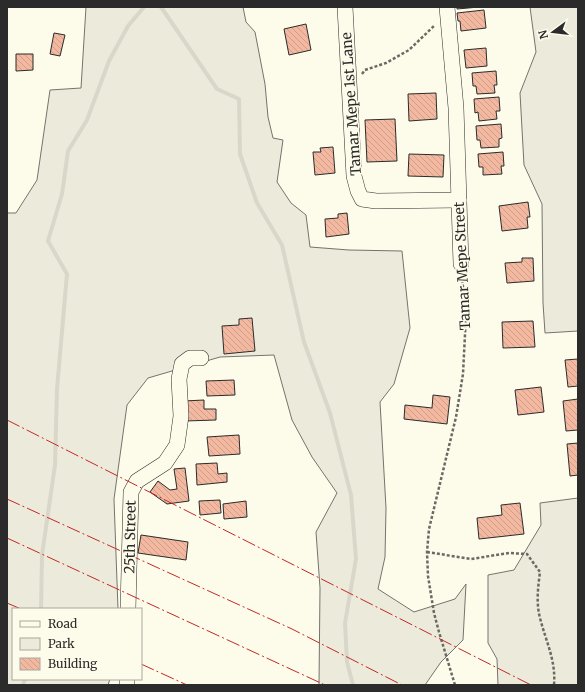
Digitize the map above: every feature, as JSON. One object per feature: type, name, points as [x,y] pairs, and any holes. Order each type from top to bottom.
[{"type":"street","name":"Tamar Mepe 1st Lane","points":[[345,7],[354,176],[362,199],[376,201],[458,200]]},
{"type":"street","name":"Tamar Mepe Street","points":[[447,10],[456,108],[460,264]]},
{"type":"street","name":"25th Street","points":[[128,608],[131,492],[137,481],[164,463],[178,445],[181,416],[179,379],[182,364],[190,358],[201,358]]},
{"type":"path","points":[[350,88],[365,70],[386,62],[409,50],[447,10]]},
{"type":"path","name":"Tamar Mepe Street","points":[[456,685],[434,613],[428,576],[427,552],[429,529],[456,417],[463,374],[466,315],[460,264]]},
{"type":"path","points":[[427,552],[471,559],[509,553],[526,554],[540,572],[538,595],[540,617],[552,654],[555,671],[554,685]]},
{"type":"green space","points":[[86,7],[243,7],[246,22],[255,32],[265,84],[268,117],[273,138],[283,140],[277,182],[291,203],[306,215],[310,247],[349,250],[402,251],[410,328],[394,384],[380,402],[386,508],[385,557],[378,589],[414,612],[455,599],[466,584],[463,640],[441,662],[425,685],[319,685],[320,588],[316,532],[337,493],[312,457],[292,420],[274,355],[220,357],[148,378],[127,405],[114,499],[118,608],[12,608],[12,680],[110,680],[108,685],[7,685],[7,213],[16,213],[37,180],[50,90],[81,88]]},
{"type":"green space","points":[[530,7],[578,7],[578,331],[545,333],[543,303],[542,204],[524,165],[520,93],[536,52]]},
{"type":"green space","points":[[578,498],[578,685],[498,685],[497,659],[488,643],[488,575],[514,570],[541,525],[540,503]]},
{"type":"building","points":[[457,7],[479,7],[457,9]]},
{"type":"building","points":[[484,10],[486,28],[461,31],[457,13]]},
{"type":"building","points":[[306,24],[311,50],[289,55],[284,29]]},
{"type":"building","points":[[54,33],[65,35],[60,56],[50,54]]},
{"type":"building","points":[[486,48],[487,66],[466,68],[464,50]]},
{"type":"building","points":[[16,54],[33,54],[33,70],[16,71]]},
{"type":"building","points":[[496,71],[497,85],[494,85],[495,93],[477,94],[476,86],[473,86],[472,73]]},
{"type":"building","points":[[436,93],[437,119],[409,121],[408,94]]},
{"type":"building","points":[[499,97],[500,111],[496,111],[497,119],[479,121],[478,112],[475,113],[474,99]]},
{"type":"building","points":[[395,119],[397,161],[367,162],[365,120]]},
{"type":"building","points":[[501,124],[502,138],[499,139],[499,147],[481,148],[480,140],[477,140],[476,126]]},
{"type":"building","points":[[333,147],[335,173],[315,175],[313,152],[321,152],[320,148]]},
{"type":"building","points":[[503,152],[504,166],[501,166],[502,174],[483,175],[483,167],[479,167],[478,154]]},
{"type":"building","points":[[409,154],[444,155],[443,177],[408,176]]},
{"type":"building","points":[[528,202],[530,217],[527,217],[528,228],[502,231],[499,206]]},
{"type":"building","points":[[347,213],[349,234],[326,237],[325,219],[338,218],[338,214]]},
{"type":"building","points":[[522,258],[533,258],[534,281],[507,283],[505,263],[522,262]]},
{"type":"building","points":[[252,318],[255,351],[224,354],[222,326],[239,325],[239,319]]},
{"type":"building","points":[[533,321],[535,347],[503,348],[502,322]]},
{"type":"building","points":[[578,359],[578,386],[568,387],[565,360]]},
{"type":"building","points":[[234,380],[235,395],[207,396],[206,381]]},
{"type":"building","points":[[541,387],[544,412],[518,415],[515,390]]},
{"type":"building","points":[[433,395],[450,397],[447,424],[404,419],[405,405],[432,408]]},
{"type":"building","points":[[578,399],[578,430],[566,431],[563,401]]},
{"type":"building","points":[[204,400],[204,409],[216,409],[216,420],[185,421],[184,401]]},
{"type":"building","points":[[239,435],[240,454],[209,456],[207,437]]},
{"type":"building","points":[[578,443],[578,475],[570,476],[567,444]]},
{"type":"building","points":[[217,463],[218,474],[227,473],[227,482],[197,485],[196,464]]},
{"type":"building","points":[[185,468],[189,501],[167,504],[150,492],[158,481],[170,490],[177,489],[174,469]]},
{"type":"building","points":[[220,500],[221,513],[200,515],[199,501]]},
{"type":"building","points":[[246,501],[247,517],[224,519],[223,504]]},
{"type":"building","points":[[520,503],[524,534],[479,539],[477,518],[502,515],[501,505]]},
{"type":"building","points":[[141,535],[188,542],[186,560],[138,553]]},
{"type":"waterway","points":[[41,608],[42,555],[55,465],[57,389],[67,274],[48,241],[62,194],[68,151],[87,120],[109,61],[128,26],[144,7]]},
{"type":"waterway","points":[[161,7],[217,89],[239,99],[240,154],[257,203],[282,245],[304,342],[330,413],[351,495],[356,559],[345,623],[347,662],[353,685]]},
{"type":"waterway","points":[[23,685],[25,680]]},
{"type":"power","points":[[7,420],[531,685]]},
{"type":"power","points":[[7,499],[292,629],[402,685]]},
{"type":"power","points":[[7,538],[325,685]]},
{"type":"power","points":[[7,603],[19,608]]},
{"type":"power","points":[[142,664],[187,685]]}]
